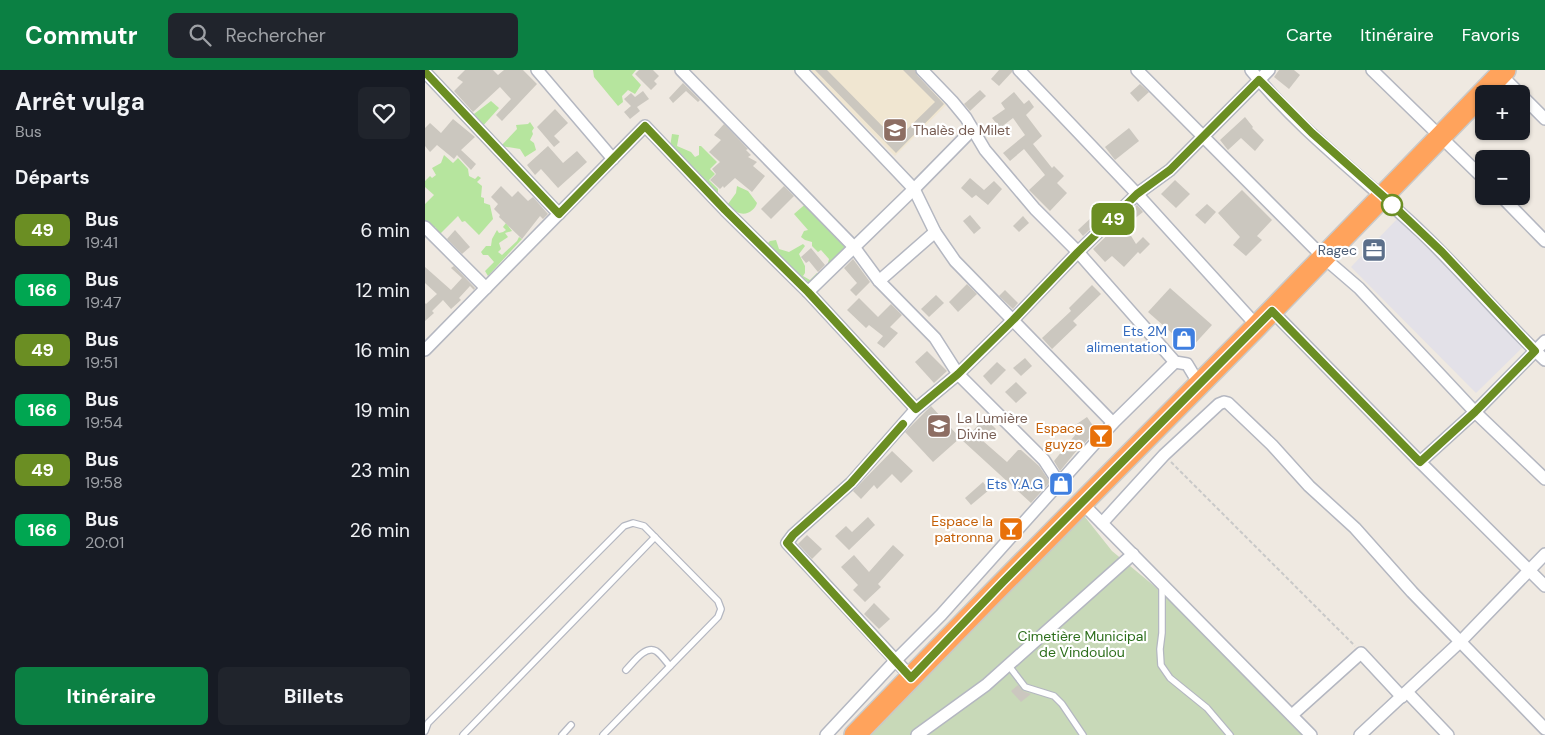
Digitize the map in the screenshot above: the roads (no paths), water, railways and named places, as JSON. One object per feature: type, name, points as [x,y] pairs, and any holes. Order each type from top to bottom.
[{"type":"highway","points":[[855,735],[1442,137],[1501,71]]},
{"type":"street","points":[[537,70],[613,159]]},
{"type":"street","points":[[681,70],[854,247],[879,281],[935,338],[958,374],[1044,460],[1059,483]]},
{"type":"street","points":[[801,70],[914,189],[935,232],[955,261],[1113,423]]},
{"type":"street","points":[[922,70],[966,118],[985,150],[1035,209],[1078,252],[1175,362],[1187,364],[1199,384]]},
{"type":"street","points":[[1019,70],[1137,194],[1257,326]]},
{"type":"street","points":[[1137,70],[1323,257],[1359,288],[1475,412],[1545,479]]},
{"type":"street","points":[[1251,70],[1312,133],[1442,252],[1545,360]]},
{"type":"street","points":[[911,678],[787,543],[793,535],[851,483],[916,409],[958,374],[1137,194],[1170,170],[1269,70]]},
{"type":"street","points":[[1371,70],[1475,170]]},
{"type":"street","points":[[1501,71],[1513,85]]},
{"type":"street","points":[[425,72],[559,214]]},
{"type":"street","points":[[1530,103],[1545,119]]},
{"type":"street","points":[[426,346],[486,288],[645,126],[725,210],[808,292],[916,409]]},
{"type":"street","points":[[808,292],[972,130]]},
{"type":"street","points":[[1510,205],[1545,241]]},
{"type":"street","points":[[425,228],[486,288]]},
{"type":"street","points":[[879,281],[935,232]]},
{"type":"street","points":[[1272,311],[1545,586]]},
{"type":"street","points":[[1420,462],[1475,412],[1545,341]]},
{"type":"street","points":[[826,735],[941,615],[1113,423],[1175,362]]},
{"type":"street","points":[[1102,523],[1164,455],[1219,404],[1228,403],[1272,445],[1309,486],[1355,528],[1412,592],[1545,729]]},
{"type":"street","points":[[1082,503],[1311,735]]},
{"type":"street","points":[[917,735],[1009,666],[1133,554]]},
{"type":"street","points":[[1360,735],[1461,641],[1545,554]]},
{"type":"street","points":[[1292,715],[1361,653],[1448,735]]},
{"type":"lane","points":[[425,731],[428,723],[624,526],[633,523],[644,526],[719,601],[721,609],[719,617],[603,735]]},
{"type":"lane","points":[[463,735],[655,537]]},
{"type":"lane","points":[[1162,584],[1162,633],[1159,649],[1161,665],[1170,678],[1207,708],[1229,735]]},
{"type":"lane","points":[[626,670],[645,650],[656,651],[670,666]]},
{"type":"lane","points":[[1009,666],[1025,687],[1054,696],[1062,704],[1083,735]]},
{"type":"lane","points":[[562,735],[571,725]]},
{"type":"place","name":"Thalès de Milet","points":[[895,130]]},
{"type":"place","name":"Ragec","points":[[1374,250]]},
{"type":"place","name":"Ets 2M alimentation","points":[[1184,339]]},
{"type":"place","name":"La Lumière Divine","points":[[939,426]]},
{"type":"place","name":"Espace guyzo","points":[[1101,436]]},
{"type":"place","name":"Ets Y.A.G","points":[[1061,484]]},
{"type":"place","name":"Espace la patronna","points":[[1011,529]]},
{"type":"park label","name":"Cimetière Municipal de Vindoulou","points":[[1082,644]]}]
